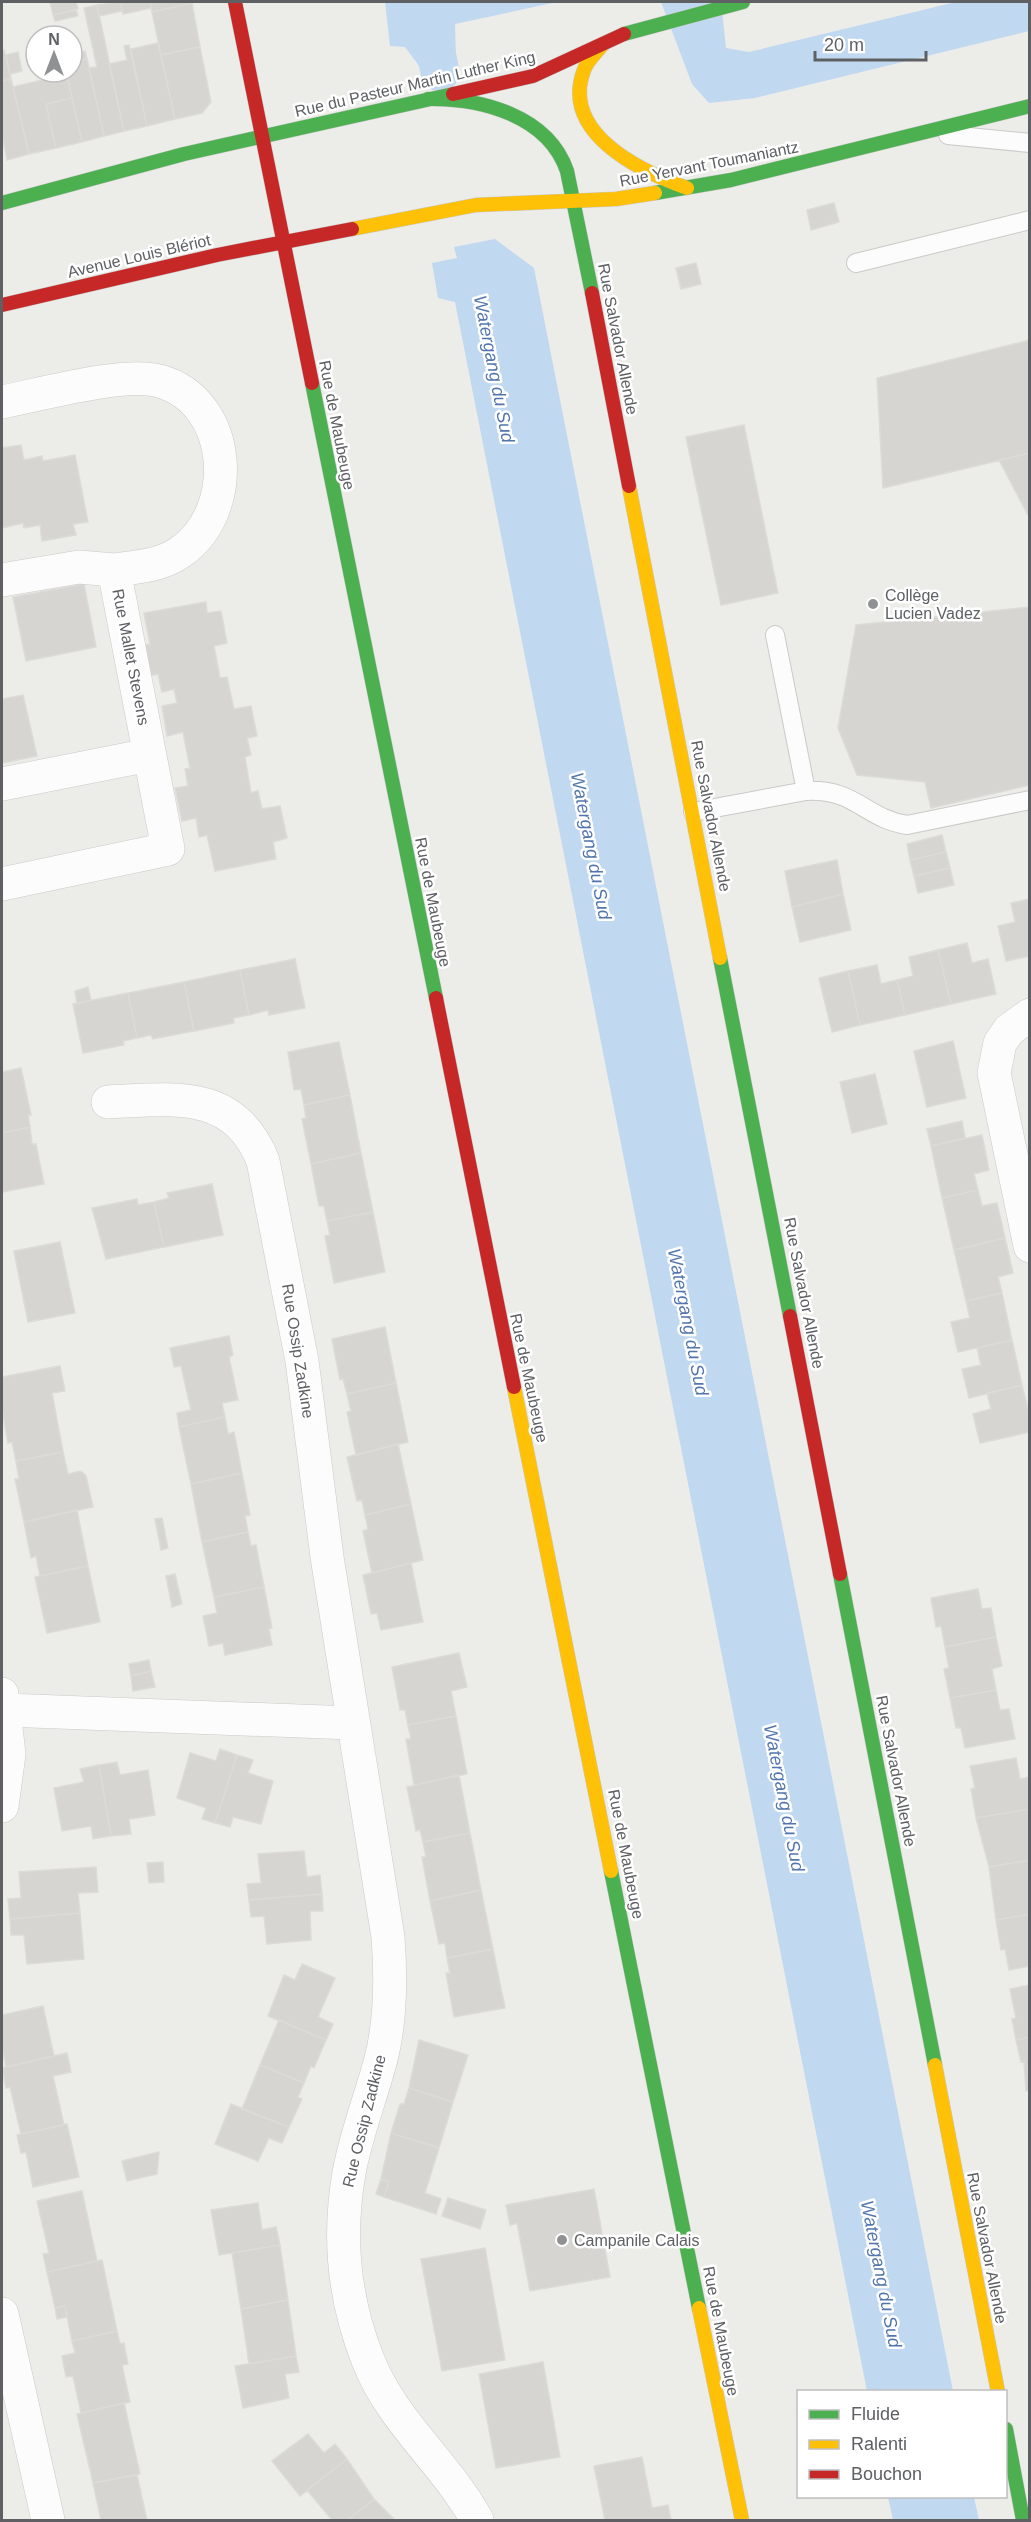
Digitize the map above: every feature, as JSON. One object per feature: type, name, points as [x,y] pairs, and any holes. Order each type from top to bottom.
[{"type":"street","name":"Rue de Maubeuge","points":[[236,2],[742,2520]]},
{"type":"street","name":"Rue du Pasteur Martin Luther King","points":[[263,136],[533,76],[606,41],[739,3]]},
{"type":"street","points":[[606,41],[591,55],[579,76],[577,87],[582,113],[593,131],[621,155],[663,180],[687,188]]},
{"type":"street","name":"Rue Salvador Allende","points":[[428,99],[473,101],[494,108],[539,132],[561,155],[574,202],[998,2390]]},
{"type":"street","name":"Rue Yervant Toumaniantz","points":[[284,242],[476,205],[574,202],[654,195],[776,171],[1029,106]]},
{"type":"street","points":[[2,203],[263,136]]},
{"type":"street","name":"Avenue Louis Blériot","points":[[2,305],[196,259],[284,242]]},
{"type":"street","name":"Rue Mallet Stevens","points":[[2,402],[126,378],[140,378],[171,385],[197,404],[214,433],[222,466],[222,485],[213,514],[204,530],[179,554],[149,566],[114,570],[168,849],[2,884]]},
{"type":"street","points":[[2,580],[78,567],[114,570]]},
{"type":"street","points":[[2,784],[149,755]]},
{"type":"street","points":[[1029,1015],[1009,1030],[1000,1043],[994,1073],[1029,1246]]},
{"type":"street","name":"Rue Ossip Zadkine","points":[[108,1102],[178,1099],[208,1104],[237,1121],[258,1148],[263,1161],[302,1361],[327,1557],[352,1723],[385,1911],[390,1964],[386,2032],[354,2149],[345,2199],[343,2247],[348,2295],[357,2331],[380,2386],[404,2424],[477,2520]]},
{"type":"street","points":[[2,1806],[9,1754],[3,1702],[352,1723]]},
{"type":"street","points":[[2,2314],[48,2520]]},
{"type":"street","points":[[1007,2439],[1023,2520]]},
{"type":"lane","points":[[922,132],[1029,143]]},
{"type":"lane","points":[[856,263],[1029,220]]},
{"type":"lane","points":[[775,635],[806,791]]},
{"type":"lane","points":[[693,812],[806,791],[832,791],[893,823],[908,825],[1029,800]]},
{"type":"water","points":[[385,2],[557,2],[455,24],[456,60],[420,67],[405,47],[390,46]]},
{"type":"water","points":[[661,2],[721,2],[726,48],[749,52],[956,2],[1029,2],[1029,31],[755,98],[709,103],[692,84]]},
{"type":"water","points":[[495,239],[534,268],[953,2390],[867,2390],[455,302],[438,298],[432,263],[457,258],[454,247]]},
{"type":"water","points":[[888,2498],[974,2498],[979,2520],[893,2520]]},
{"type":"building","points":[[50,2],[76,2],[78,9],[53,15]]},
{"type":"building","points":[[120,2],[122,11],[99,16],[97,5]]},
{"type":"building","points":[[120,2],[150,2],[151,8],[123,14]]},
{"type":"building","points":[[150,2],[191,2],[192,3],[152,12]]},
{"type":"building","points":[[192,3],[200,47],[161,55],[152,12]]},
{"type":"building","points":[[97,5],[124,131],[104,136],[89,68],[97,67],[84,8]]},
{"type":"building","points":[[76,10],[78,16],[55,21],[53,15]]},
{"type":"building","points":[[158,43],[175,119],[147,126],[131,49]]},
{"type":"building","points":[[129,45],[147,126],[124,131],[109,64],[127,60],[124,46]]},
{"type":"building","points":[[200,47],[211,102],[202,113],[175,119],[161,55]]},
{"type":"building","points":[[4,50],[11,79],[2,81],[2,51]]},
{"type":"building","points":[[18,52],[22,71],[10,74],[6,55]]},
{"type":"building","points":[[87,59],[104,136],[82,142],[69,84],[84,84],[84,60]]},
{"type":"building","points":[[11,79],[29,154],[7,160],[2,135],[2,81]]},
{"type":"building","points":[[25,84],[69,84],[72,98],[46,104],[56,148],[29,154],[13,87]]},
{"type":"building","points":[[72,98],[82,142],[56,148],[46,104]]},
{"type":"building","points":[[834,203],[839,222],[811,230],[807,210]]},
{"type":"building","points":[[696,263],[701,284],[681,289],[676,268]]},
{"type":"building","points":[[1030,340],[1030,453],[883,488],[877,378]]},
{"type":"building","points":[[744,425],[778,593],[721,605],[686,437]]},
{"type":"building","points":[[21,445],[24,460],[42,456],[43,461],[75,455],[88,522],[73,524],[76,535],[42,541],[40,525],[24,528],[23,523],[2,528],[2,448]]},
{"type":"building","points":[[1030,453],[1030,516],[1029,517],[999,460]]},
{"type":"building","points":[[84,584],[96,647],[26,661],[13,597]]},
{"type":"building","points":[[206,602],[207,613],[221,611],[227,643],[214,646],[220,678],[227,677],[234,709],[251,706],[257,736],[247,738],[251,755],[245,757],[251,793],[258,791],[262,809],[280,806],[287,838],[273,842],[276,859],[215,871],[207,835],[199,837],[196,818],[182,821],[175,788],[188,786],[185,769],[190,768],[183,732],[167,736],[162,706],[177,703],[174,689],[162,692],[158,674],[148,676],[142,646],[150,644],[144,613]]},
{"type":"building","points":[[1030,607],[1030,785],[931,808],[925,782],[857,775],[838,728],[856,625]]},
{"type":"building","points":[[23,695],[37,756],[2,763],[2,699]]},
{"type":"building","points":[[942,835],[946,852],[910,860],[907,844]]},
{"type":"building","points":[[946,852],[950,868],[914,876],[910,860]]},
{"type":"building","points":[[837,860],[843,894],[792,907],[785,871]]},
{"type":"building","points":[[950,868],[954,885],[918,893],[914,876]]},
{"type":"building","points":[[843,894],[851,930],[800,942],[792,907]]},
{"type":"building","points":[[1030,899],[1030,956],[1006,961],[998,926],[1015,922],[1011,903]]},
{"type":"building","points":[[967,943],[972,963],[988,959],[996,994],[951,1004],[938,950]]},
{"type":"building","points":[[938,950],[951,1004],[905,1015],[897,980],[913,976],[909,957]]},
{"type":"building","points":[[295,959],[305,1008],[269,1015],[268,1010],[249,1015],[240,970]]},
{"type":"building","points":[[877,965],[881,984],[897,980],[905,1015],[860,1025],[848,971]]},
{"type":"building","points":[[240,970],[249,1015],[233,1018],[234,1023],[194,1031],[184,982]]},
{"type":"building","points":[[848,971],[860,1025],[832,1032],[819,978]]},
{"type":"building","points":[[184,982],[194,1031],[153,1039],[151,1035],[137,1038],[128,993]]},
{"type":"building","points":[[88,987],[91,1000],[77,1004],[75,991]]},
{"type":"building","points":[[128,993],[137,1038],[123,1041],[124,1045],[83,1053],[73,1004]]},
{"type":"building","points":[[953,1041],[966,1098],[927,1107],[914,1051]]},
{"type":"building","points":[[339,1042],[350,1095],[304,1105],[301,1089],[294,1090],[288,1052]]},
{"type":"building","points":[[21,1068],[31,1115],[28,1115],[30,1127],[2,1133],[2,1072]]},
{"type":"building","points":[[875,1074],[887,1124],[852,1133],[840,1082]]},
{"type":"building","points":[[350,1095],[361,1153],[311,1164],[302,1119],[306,1118],[304,1105]]},
{"type":"building","points":[[962,1121],[965,1138],[931,1146],[927,1129]]},
{"type":"building","points":[[30,1127],[32,1144],[36,1144],[44,1184],[2,1192],[2,1133]]},
{"type":"building","points":[[982,1135],[989,1170],[974,1174],[978,1190],[942,1198],[931,1146]]},
{"type":"building","points":[[361,1153],[373,1212],[327,1221],[324,1206],[319,1206],[311,1164]]},
{"type":"building","points":[[212,1184],[223,1235],[164,1247],[154,1202],[169,1198],[167,1193]]},
{"type":"building","points":[[978,1190],[982,1206],[997,1203],[1005,1238],[954,1250],[942,1198]]},
{"type":"building","points":[[137,1199],[138,1205],[154,1202],[164,1247],[106,1259],[92,1208]]},
{"type":"building","points":[[373,1212],[385,1272],[334,1283],[325,1236],[330,1235],[327,1221]]},
{"type":"building","points":[[1005,1238],[1013,1273],[998,1277],[1002,1293],[966,1301],[954,1250]]},
{"type":"building","points":[[60,1242],[75,1313],[28,1322],[14,1251]]},
{"type":"building","points":[[1002,1293],[1012,1340],[958,1352],[951,1322],[970,1318],[966,1301]]},
{"type":"building","points":[[385,1327],[396,1383],[347,1394],[343,1379],[340,1380],[332,1339]]},
{"type":"building","points":[[229,1336],[233,1355],[229,1357],[238,1400],[222,1403],[225,1417],[179,1427],[177,1413],[191,1410],[181,1366],[174,1367],[170,1348]]},
{"type":"building","points":[[1012,1340],[1022,1385],[969,1398],[962,1369],[981,1365],[977,1348]]},
{"type":"building","points":[[60,1366],[65,1391],[52,1393],[63,1452],[16,1461],[12,1442],[8,1443],[2,1409],[2,1377]]},
{"type":"building","points":[[396,1383],[408,1442],[356,1455],[347,1412],[351,1411],[347,1394]]},
{"type":"building","points":[[1022,1385],[1030,1417],[1030,1432],[980,1443],[973,1414],[991,1409],[987,1393]]},
{"type":"building","points":[[225,1417],[228,1434],[234,1432],[242,1473],[191,1484],[179,1427]]},
{"type":"building","points":[[398,1444],[411,1504],[365,1515],[362,1500],[357,1501],[347,1457]]},
{"type":"building","points":[[63,1452],[68,1474],[81,1471],[86,1476],[93,1507],[24,1522],[15,1479],[19,1479],[16,1461]]},
{"type":"building","points":[[242,1473],[250,1515],[245,1516],[248,1532],[202,1542],[191,1484]]},
{"type":"building","points":[[411,1504],[423,1560],[372,1573],[363,1531],[368,1529],[365,1515]]},
{"type":"building","points":[[77,1510],[88,1566],[40,1576],[36,1556],[31,1558],[24,1522]]},
{"type":"building","points":[[162,1518],[168,1548],[161,1550],[155,1519]]},
{"type":"building","points":[[248,1532],[251,1546],[256,1545],[264,1587],[214,1597],[202,1542]]},
{"type":"building","points":[[411,1563],[423,1622],[381,1630],[377,1613],[371,1614],[363,1575]]},
{"type":"building","points":[[88,1566],[100,1622],[47,1633],[35,1577]]},
{"type":"building","points":[[175,1574],[182,1604],[172,1607],[166,1576]]},
{"type":"building","points":[[264,1587],[272,1628],[269,1629],[272,1645],[225,1655],[223,1643],[209,1646],[203,1616],[217,1613],[214,1597]]},
{"type":"building","points":[[978,1589],[982,1609],[991,1608],[996,1637],[945,1647],[941,1626],[936,1627],[931,1598]]},
{"type":"building","points":[[996,1637],[1002,1666],[992,1669],[996,1690],[950,1698],[944,1669],[949,1668],[945,1647]]},
{"type":"building","points":[[459,1653],[467,1687],[451,1691],[456,1716],[408,1725],[405,1710],[400,1710],[392,1667]]},
{"type":"building","points":[[149,1660],[151,1671],[131,1676],[129,1664]]},
{"type":"building","points":[[151,1671],[155,1687],[133,1691],[131,1676]]},
{"type":"building","points":[[996,1690],[1000,1710],[1009,1709],[1015,1739],[965,1748],[961,1728],[956,1728],[950,1698]]},
{"type":"building","points":[[456,1716],[467,1774],[414,1785],[406,1739],[411,1739],[408,1725]]},
{"type":"building","points":[[220,1749],[237,1755],[215,1823],[202,1819],[206,1808],[177,1798],[190,1753],[216,1761]]},
{"type":"building","points":[[237,1755],[253,1760],[248,1773],[273,1781],[261,1824],[233,1817],[230,1827],[215,1823]]},
{"type":"building","points":[[1016,1758],[1020,1779],[1029,1777],[1030,1809],[976,1818],[971,1789],[975,1788],[970,1766]]},
{"type":"building","points":[[117,1762],[120,1775],[148,1770],[155,1815],[129,1819],[131,1834],[111,1836],[99,1765]]},
{"type":"building","points":[[99,1765],[111,1836],[93,1839],[91,1826],[62,1831],[54,1788],[84,1782],[80,1769]]},
{"type":"building","points":[[459,1775],[470,1833],[423,1842],[420,1830],[416,1831],[407,1787]]},
{"type":"building","points":[[1030,1809],[1030,1860],[989,1867],[976,1818]]},
{"type":"building","points":[[470,1833],[481,1890],[430,1901],[422,1857],[426,1857],[423,1842]]},
{"type":"building","points":[[304,1851],[307,1877],[320,1875],[322,1894],[249,1900],[247,1884],[261,1883],[258,1854]]},
{"type":"building","points":[[1030,1860],[1030,1914],[996,1920],[989,1867]]},
{"type":"building","points":[[163,1862],[164,1882],[149,1883],[147,1863]]},
{"type":"building","points":[[96,1867],[98,1892],[78,1893],[80,1913],[10,1919],[8,1899],[21,1898],[19,1872]]},
{"type":"building","points":[[481,1890],[493,1949],[447,1958],[445,1943],[439,1944],[430,1901]]},
{"type":"building","points":[[322,1894],[323,1911],[310,1911],[311,1940],[267,1944],[264,1916],[251,1917],[249,1900]]},
{"type":"building","points":[[80,1913],[84,1959],[27,1964],[24,1935],[11,1935],[10,1919]]},
{"type":"building","points":[[1030,1914],[1030,1966],[1009,1970],[1005,1949],[1001,1950],[996,1920]]},
{"type":"building","points":[[493,1949],[505,2008],[454,2017],[446,1973],[450,1973],[447,1958]]},
{"type":"building","points":[[302,1964],[335,1978],[318,2017],[333,2024],[326,2040],[268,2016],[284,1975],[295,1980]]},
{"type":"building","points":[[1030,1985],[1030,2037],[1016,2040],[1012,2019],[1016,2018],[1010,1989]]},
{"type":"building","points":[[43,2006],[54,2056],[6,2067],[2,2047],[2,2015]]},
{"type":"building","points":[[279,2020],[326,2040],[314,2068],[311,2066],[304,2083],[260,2065]]},
{"type":"building","points":[[1030,2037],[1030,2090],[1026,2091],[1024,2061],[1021,2062],[1016,2040]]},
{"type":"building","points":[[419,2040],[468,2055],[453,2102],[409,2088]]},
{"type":"building","points":[[67,2053],[71,2072],[53,2076],[64,2125],[21,2134],[10,2087],[6,2088],[2,2068]]},
{"type":"building","points":[[260,2065],[304,2083],[298,2097],[302,2099],[289,2127],[242,2109]]},
{"type":"building","points":[[409,2088],[453,2102],[439,2148],[391,2133],[400,2104],[404,2104]]},
{"type":"building","points":[[231,2104],[289,2127],[282,2143],[269,2138],[258,2161],[215,2144]]},
{"type":"building","points":[[67,2124],[79,2177],[33,2187],[26,2152],[21,2153],[17,2135]]},
{"type":"building","points":[[391,2133],[439,2148],[425,2193],[441,2199],[436,2214],[384,2197],[389,2182],[381,2179]]},
{"type":"building","points":[[159,2152],[157,2174],[127,2181],[122,2161]]},
{"type":"building","points":[[381,2179],[389,2182],[384,2197],[376,2194]]},
{"type":"building","points":[[594,2189],[610,2277],[530,2291],[517,2223],[510,2225],[506,2205]]},
{"type":"building","points":[[82,2191],[97,2261],[47,2272],[43,2254],[49,2253],[37,2201]]},
{"type":"building","points":[[448,2198],[486,2210],[480,2229],[442,2216]]},
{"type":"building","points":[[258,2203],[262,2230],[276,2227],[280,2245],[219,2255],[211,2210]]},
{"type":"building","points":[[280,2245],[288,2300],[241,2309],[232,2253]]},
{"type":"building","points":[[485,2248],[505,2360],[442,2371],[421,2259]]},
{"type":"building","points":[[102,2260],[117,2331],[72,2341],[65,2306],[55,2308],[47,2272]]},
{"type":"building","points":[[288,2300],[296,2356],[249,2364],[241,2309]]},
{"type":"building","points":[[65,2306],[67,2317],[57,2319],[55,2308]]},
{"type":"building","points":[[117,2331],[120,2344],[124,2343],[128,2364],[122,2365],[130,2402],[81,2413],[73,2376],[66,2377],[62,2356],[75,2353],[72,2341]]},
{"type":"building","points":[[296,2356],[299,2372],[285,2374],[289,2398],[243,2408],[235,2366]]},
{"type":"building","points":[[543,2362],[560,2457],[496,2468],[479,2374]]},
{"type":"building","points":[[124,2403],[140,2474],[93,2483],[77,2414]]},
{"type":"building","points":[[308,2434],[324,2453],[335,2444],[347,2459],[300,2496],[272,2461]]},
{"type":"building","points":[[642,2457],[652,2508],[668,2505],[671,2520],[605,2520],[594,2466]]},
{"type":"building","points":[[347,2459],[374,2499],[348,2520],[332,2520],[307,2490]]},
{"type":"building","points":[[137,2475],[147,2520],[101,2520],[93,2483]]},
{"type":"building","points":[[374,2499],[395,2520],[348,2520]]},
{"type":"waterway","name":"Watergang du Sud","points":[[426,2],[440,72]]},
{"type":"traffic: fast","points":[[624,34],[743,2]]},
{"type":"traffic: fast","points":[[2,203],[184,154],[453,94]]},
{"type":"traffic: fast","points":[[428,99],[469,102],[490,107],[528,123],[545,136],[558,152],[567,171],[592,293]]},
{"type":"traffic: fast","points":[[655,193],[731,180],[1030,106]]},
{"type":"traffic: fast","points":[[312,383],[436,998]]},
{"type":"traffic: fast","points":[[720,958],[790,1316]]},
{"type":"traffic: fast","points":[[840,1574],[935,2065]]},
{"type":"traffic: fast","points":[[611,1871],[699,2308]]},
{"type":"traffic: fast","points":[[1007,2434],[1023,2520]]},
{"type":"traffic: slow","points":[[603,44],[584,70],[580,92],[583,113],[594,131],[627,160],[687,188]]},
{"type":"traffic: slow","points":[[352,229],[476,205],[616,199],[655,193]]},
{"type":"traffic: slow","points":[[629,486],[720,958]]},
{"type":"traffic: slow","points":[[514,1387],[611,1871]]},
{"type":"traffic: slow","points":[[935,2065],[998,2390]]},
{"type":"traffic: slow","points":[[699,2308],[742,2520]]},
{"type":"traffic: jam","points":[[235,2],[312,383]]},
{"type":"traffic: jam","points":[[453,94],[533,76],[624,34]]},
{"type":"traffic: jam","points":[[2,305],[217,255],[352,229]]},
{"type":"traffic: jam","points":[[592,293],[629,486]]},
{"type":"traffic: jam","points":[[436,998],[514,1387]]},
{"type":"traffic: jam","points":[[790,1316],[840,1574]]},
{"type":"place","name":"Collège Lucien Vadez","points":[[873,604]]},
{"type":"place","name":"Campanile Calais","points":[[562,2240]]}]
